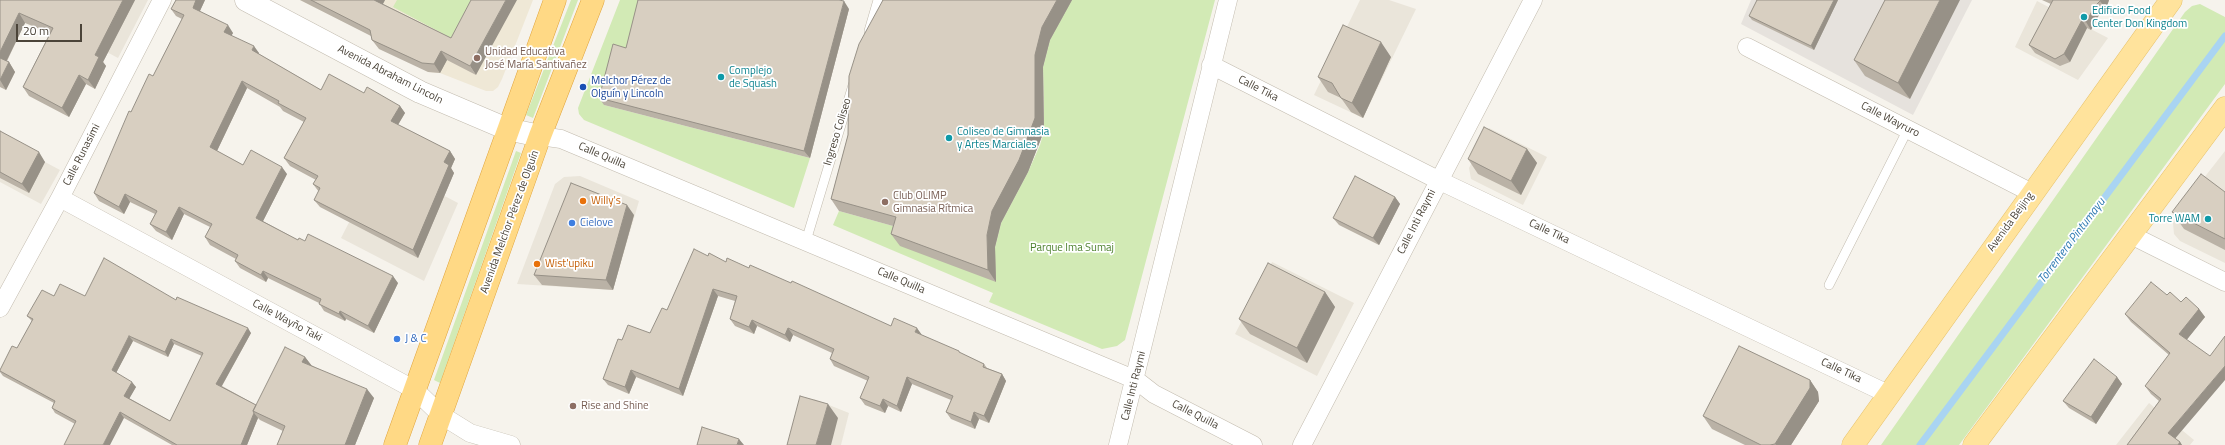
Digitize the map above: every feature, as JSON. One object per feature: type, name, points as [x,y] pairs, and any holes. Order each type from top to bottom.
[{"type":"highway","points":[[396,445],[507,128],[555,0]]},
{"type":"highway","name":"Avenida Melchor Pérez de Olguín","points":[[430,445],[540,136],[594,0]]},
{"type":"main road","name":"Avenida Beijing","points":[[1853,445],[2171,0]]},
{"type":"main road","points":[[1974,445],[2225,108]]},
{"type":"street","name":"Calle Runasimi","points":[[0,308],[60,198],[162,0]]},
{"type":"street","name":"Avenida Abraham Lincoln","points":[[246,0],[420,92],[507,128],[540,136]]},
{"type":"street","name":"Calle Inti Raymi","points":[[1118,445],[1136,380],[1211,65],[1228,0]]},
{"type":"street","name":"Calle Inti Raymi","points":[[1302,445],[1438,180],[1533,0]]},
{"type":"street","name":"Calle Wayruro","points":[[1747,47],[2032,193]]},
{"type":"street","name":"Calle Tika","points":[[1211,65],[1438,180],[1888,394]]},
{"type":"street","name":"Calle Quilla","points":[[540,136],[561,139],[1136,380],[1154,394],[1253,445]]},
{"type":"street","name":"Calle Wayño Taki","points":[[60,198],[416,390],[441,415],[470,433],[511,445]]},
{"type":"street","points":[[2131,235],[2225,282]]},
{"type":"lane","points":[[867,38],[878,0]]},
{"type":"lane","name":"Ingreso Coliseo","points":[[806,241],[855,76]]},
{"type":"lane","points":[[1829,285],[1908,129]]},
{"type":"shaded area","points":[[88,0],[148,0],[118,58],[71,33]]},
{"type":"shaded area","points":[[300,0],[533,0],[498,87],[493,91],[486,91],[440,73],[428,72],[376,38]]},
{"type":"shaded area","points":[[1360,0],[1389,0],[1416,9],[1363,118],[1314,95]]},
{"type":"shaded area","points":[[1751,0],[1972,0],[1913,115],[1741,24]]},
{"type":"shaded area","points":[[2037,1],[2108,38],[2078,80],[2015,47]]},
{"type":"shaded area","points":[[1489,128],[1547,157],[1523,205],[1471,179],[1469,168]]},
{"type":"shaded area","points":[[0,138],[60,170],[41,204],[0,182]]},
{"type":"shaded area","name":"Torre WAM","points":[[2225,151],[2225,263],[2180,241],[2174,234],[2173,223],[2178,211]]},
{"type":"shaded area","points":[[380,162],[458,203],[424,281],[341,238]]},
{"type":"shaded area","points":[[580,176],[639,201],[613,290],[517,284],[555,184],[564,177]]},
{"type":"shaded area","points":[[1272,262],[1354,303],[1317,376],[1235,334]]},
{"type":"shaded area","points":[[814,399],[849,413],[841,445],[801,445]]},
{"type":"shaded area","points":[[2149,403],[2194,440],[2190,445],[2116,445]]},
{"type":"green space","points":[[397,0],[471,0],[451,38],[393,7]]},
{"type":"green space","points":[[571,0],[578,0],[533,118],[526,115]]},
{"type":"green space","points":[[620,0],[645,0],[604,105],[810,158],[794,208],[584,120],[579,114],[578,108]]},
{"type":"green space","name":"Parque Ima Sumaj","points":[[1071,0],[1215,0],[1125,340],[1117,346],[1102,349],[989,302],[993,293],[833,225],[839,211],[904,229],[995,247],[1001,223],[1028,172],[1040,145],[1044,131],[1043,67],[1050,40]]},
{"type":"green space","points":[[2200,4],[2225,17],[2225,84],[1959,445],[1881,445],[2185,12],[2192,6]]},
{"type":"green space","points":[[516,151],[521,153],[440,383],[434,380]]},
{"type":"building","points":[[0,0],[123,0],[95,55],[99,57],[88,80],[79,75],[62,108],[23,87],[53,28],[19,13],[0,52]]},
{"type":"building","points":[[176,0],[196,0],[193,8],[228,25],[224,32],[254,46],[252,50],[321,90],[329,74],[364,93],[367,87],[400,106],[391,121],[450,151],[444,162],[449,165],[413,250],[314,200],[320,188],[313,184],[318,176],[284,158],[306,118],[278,103],[279,101],[242,81],[210,147],[243,165],[251,150],[282,167],[256,218],[298,240],[299,238],[305,241],[308,234],[393,276],[368,326],[340,311],[339,314],[319,304],[321,299],[263,271],[261,275],[235,261],[238,255],[205,237],[212,224],[179,207],[166,232],[150,224],[157,211],[125,194],[119,207],[94,193],[129,111],[131,112],[149,74],[153,76],[184,15],[171,9]]},
{"type":"building","points":[[311,0],[374,0],[451,38],[471,0],[506,0],[470,66],[441,51],[434,64],[422,63],[372,40],[370,30]]},
{"type":"building","name":"Complejo de Squash","points":[[638,0],[844,1],[804,151],[599,98],[613,44],[626,48]]},
{"type":"building","name":"Coliseo de Gimnasia y Artes Marciales","points":[[883,0],[1057,0],[1042,27],[1035,55],[1035,118],[1019,160],[992,211],[987,235],[988,270],[891,234],[896,217],[831,199],[848,135],[849,76],[859,44]]},
{"type":"building","points":[[1757,0],[1834,0],[1811,46],[1749,16]]},
{"type":"building","points":[[1885,0],[1940,0],[1898,83],[1854,60]]},
{"type":"building","points":[[2053,0],[2101,0],[2095,6],[2086,22],[2082,20],[2064,54],[2055,59],[2029,45]]},
{"type":"building","points":[[1343,25],[1381,42],[1352,103],[1341,98],[1332,83],[1318,77]]},
{"type":"building","points":[[0,58],[9,62],[0,80]]},
{"type":"building","points":[[1484,127],[1527,149],[1511,181],[1468,159]]},
{"type":"building","points":[[0,131],[39,152],[22,184],[0,172]]},
{"type":"building","points":[[2201,174],[2225,192],[2225,239],[2172,212]]},
{"type":"building","points":[[1355,176],[1395,197],[1373,238],[1333,218]]},
{"type":"building","points":[[571,183],[627,205],[606,280],[534,275]]},
{"type":"building","points":[[694,249],[708,256],[709,253],[726,262],[727,258],[749,268],[750,265],[791,283],[792,281],[891,326],[894,318],[917,328],[915,332],[959,351],[984,364],[983,367],[1002,374],[984,416],[974,412],[971,422],[946,412],[953,396],[907,377],[897,406],[883,399],[880,406],[860,398],[869,377],[830,359],[834,349],[788,328],[785,335],[752,320],[749,327],[730,319],[737,296],[713,289],[679,389],[631,370],[625,387],[603,379],[618,339],[622,340],[628,325],[650,333],[662,308],[667,310]]},
{"type":"building","points":[[104,258],[176,300],[177,297],[248,328],[216,384],[256,405],[241,445],[177,445],[120,412],[103,445],[64,445],[76,421],[52,408],[55,401],[0,370],[12,346],[17,348],[33,319],[27,316],[42,290],[54,296],[60,284],[85,296]],"holes":[[[129,336],[165,352],[171,339],[203,353],[170,421],[124,396],[132,382],[112,370]]]},
{"type":"building","points":[[1268,263],[1325,292],[1297,348],[1239,319]]},
{"type":"building","points":[[2151,282],[2167,295],[2170,292],[2181,302],[2186,297],[2199,309],[2179,334],[2210,356],[2225,336],[2225,366],[2168,433],[2180,442],[2178,445],[2127,445],[2161,399],[2145,386],[2170,353],[2125,314]]},
{"type":"building","points":[[1739,346],[1810,380],[1810,388],[1775,444],[1761,445],[1703,416]]},
{"type":"building","points":[[285,347],[305,357],[302,362],[367,389],[345,445],[277,445],[285,426],[253,411]]},
{"type":"building","points":[[2094,359],[2117,377],[2091,417],[2063,401]]},
{"type":"building","points":[[800,396],[828,404],[816,445],[787,445]]},
{"type":"building","points":[[702,427],[739,439],[737,445],[697,445]]},
{"type":"waterway","name":"Torrentera Pintumayu","points":[[1920,445],[2225,36]]},
{"type":"place","name":"Edificio Food Center Don Kingdom","points":[[2084,17]]},
{"type":"place","name":"Unidad Educativa José María Santivañez","points":[[477,58]]},
{"type":"place","name":"Complejo de Squash","points":[[721,77]]},
{"type":"place","name":"Melchor Pérez de Olguín y Lincoln","points":[[583,87]]},
{"type":"place","name":"Coliseo de Gimnasia y Artes Marciales","points":[[949,138]]},
{"type":"place","name":"Willy's","points":[[583,201]]},
{"type":"place","name":"Club OLIMP Gimnasia Rítmica","points":[[885,202]]},
{"type":"place","name":"Torre WAM","points":[[2208,219]]},
{"type":"place","name":"Cielove","points":[[572,223]]},
{"type":"place","name":"Wist'upiku","points":[[537,264]]},
{"type":"place","name":"J & C","points":[[397,339]]},
{"type":"place","name":"Rise and Shine","points":[[573,406]]}]
